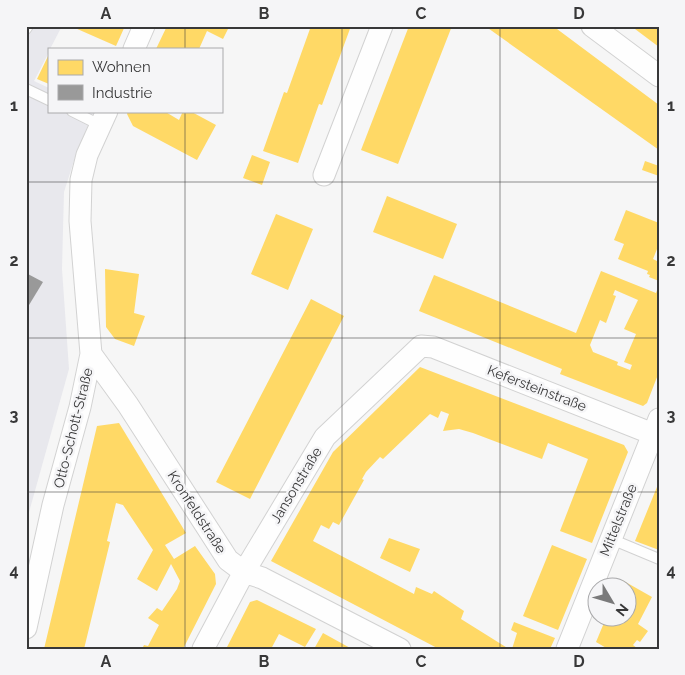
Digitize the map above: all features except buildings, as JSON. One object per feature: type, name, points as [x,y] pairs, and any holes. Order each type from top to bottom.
[{"type":"street","points":[[134,48],[144,26]]},
{"type":"street","points":[[324,175],[382,26]]},
{"type":"street","points":[[592,26],[659,76]]},
{"type":"street","name":"Otto-Schott-Straße","points":[[26,628],[53,505],[80,407],[91,354],[80,220],[81,180],[87,155],[103,118]]},
{"type":"street","name":"Kefersteinstraße","points":[[420,346],[432,347],[656,426]]},
{"type":"street","name":"Jansonstraße","points":[[203,649],[244,572],[325,437],[420,346]]},
{"type":"street","name":"Kronfeldstraße","points":[[91,354],[128,405],[228,560],[244,572],[262,578],[400,649]]},
{"type":"street","name":"Mittelstraße","points":[[567,649],[656,426]]},
{"type":"lane","points":[[26,89],[48,100]]},
{"type":"lane","points":[[76,112],[103,118]]},
{"type":"lane","points":[[611,539],[659,559]]},
{"type":"shaded area","points":[[26,26],[62,26],[51,48],[48,48],[48,54],[34,81],[48,88],[48,112],[94,112],[77,151],[64,192],[62,269],[69,369],[26,523]]}]
